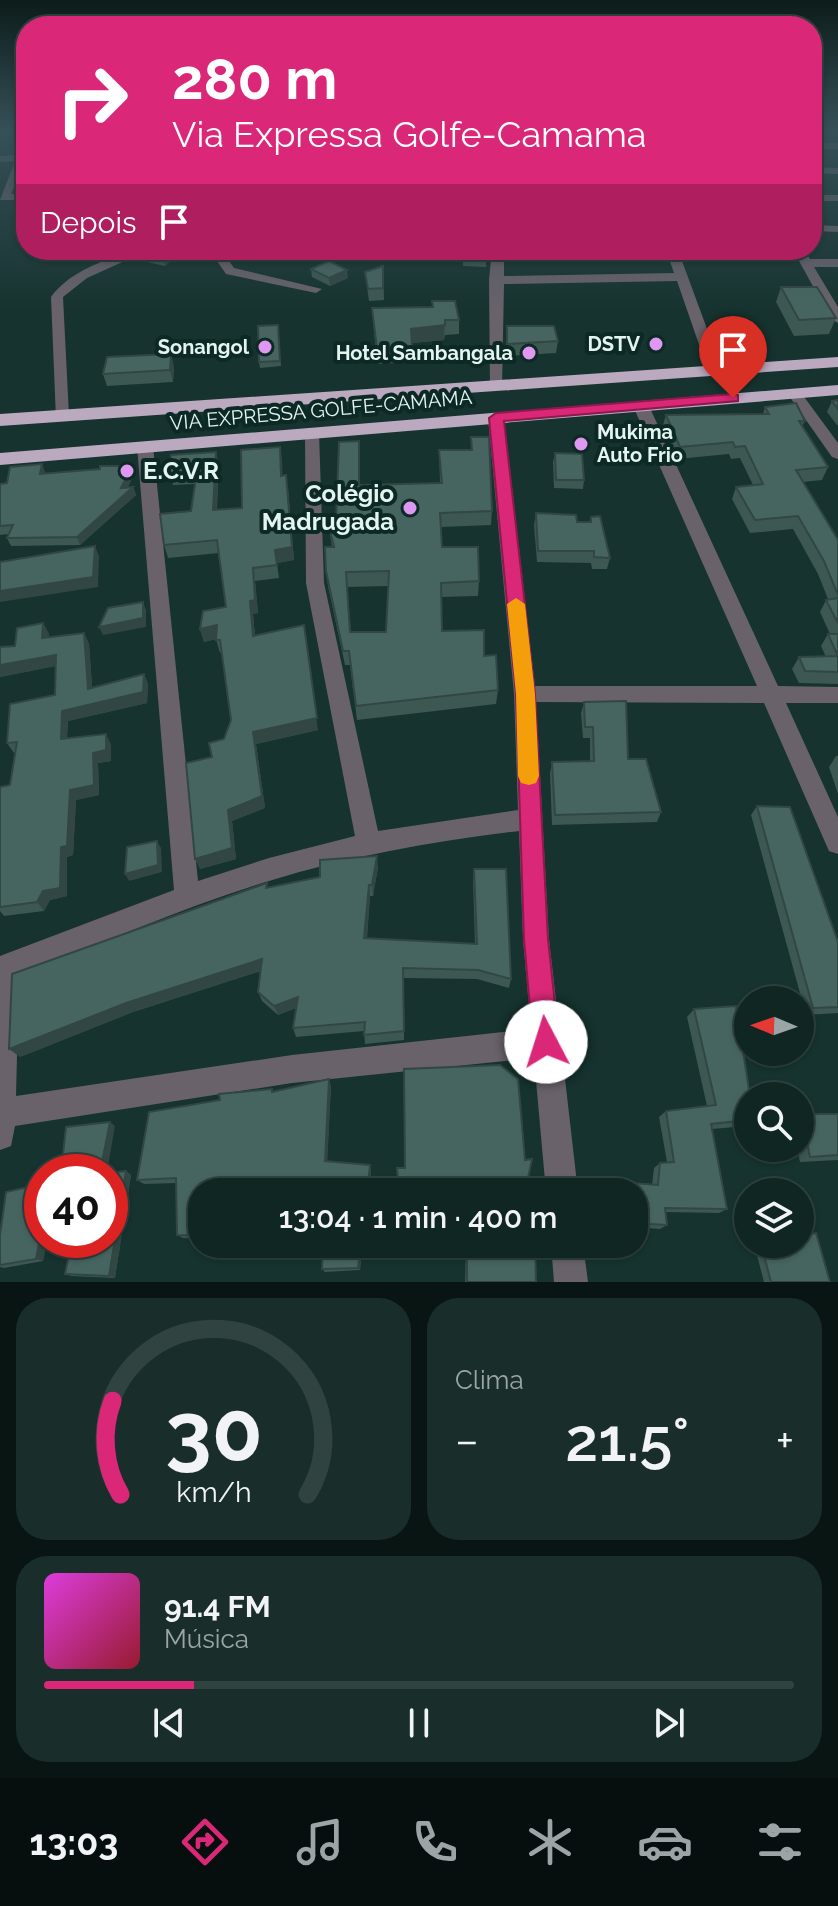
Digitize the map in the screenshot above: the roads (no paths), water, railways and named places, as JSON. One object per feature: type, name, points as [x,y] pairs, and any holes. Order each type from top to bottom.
[{"type":"highway","name":"VIA EXPRESSA GOLFE-CAMAMA","points":[[0,421],[838,362]]},
{"type":"highway","name":"VIA EXPRESSA GOLFE-CAMAMA","points":[[5,458],[838,390]]},
{"type":"street","points":[[61,416],[57,297],[60,290],[80,278],[120,260]]},
{"type":"street","points":[[223,260],[230,271],[316,289]]},
{"type":"street","points":[[495,387],[497,260]]},
{"type":"street","points":[[675,260],[710,356]]},
{"type":"street","points":[[804,260],[838,319]]},
{"type":"street","points":[[806,263],[838,263]]},
{"type":"street","points":[[495,280],[680,277]]},
{"type":"street","points":[[794,393],[838,454]]},
{"type":"street","points":[[641,406],[838,843]]},
{"type":"street","points":[[496,418],[525,694],[530,819],[546,1042],[561,1178]]},
{"type":"street","points":[[311,433],[315,583],[369,844]]},
{"type":"street","points":[[145,446],[187,898]]},
{"type":"street","points":[[525,694],[838,695]]},
{"type":"street","points":[[530,819],[458,827],[306,859],[187,898],[3,968],[1,1124],[292,1069],[546,1042]]},
{"type":"street","points":[[568,1258],[571,1282]]},
{"type":"place","name":"DSTV","points":[[656,344]]},
{"type":"place","name":"Sonangol","points":[[265,347]]},
{"type":"place","name":"Hotel Sambangala","points":[[529,353]]},
{"type":"place","name":"Mukima Auto Frio","points":[[581,444]]},
{"type":"place","name":"E.C.V.R","points":[[127,471]]},
{"type":"place","name":"Colégio Madrugada","points":[[410,508]]}]
